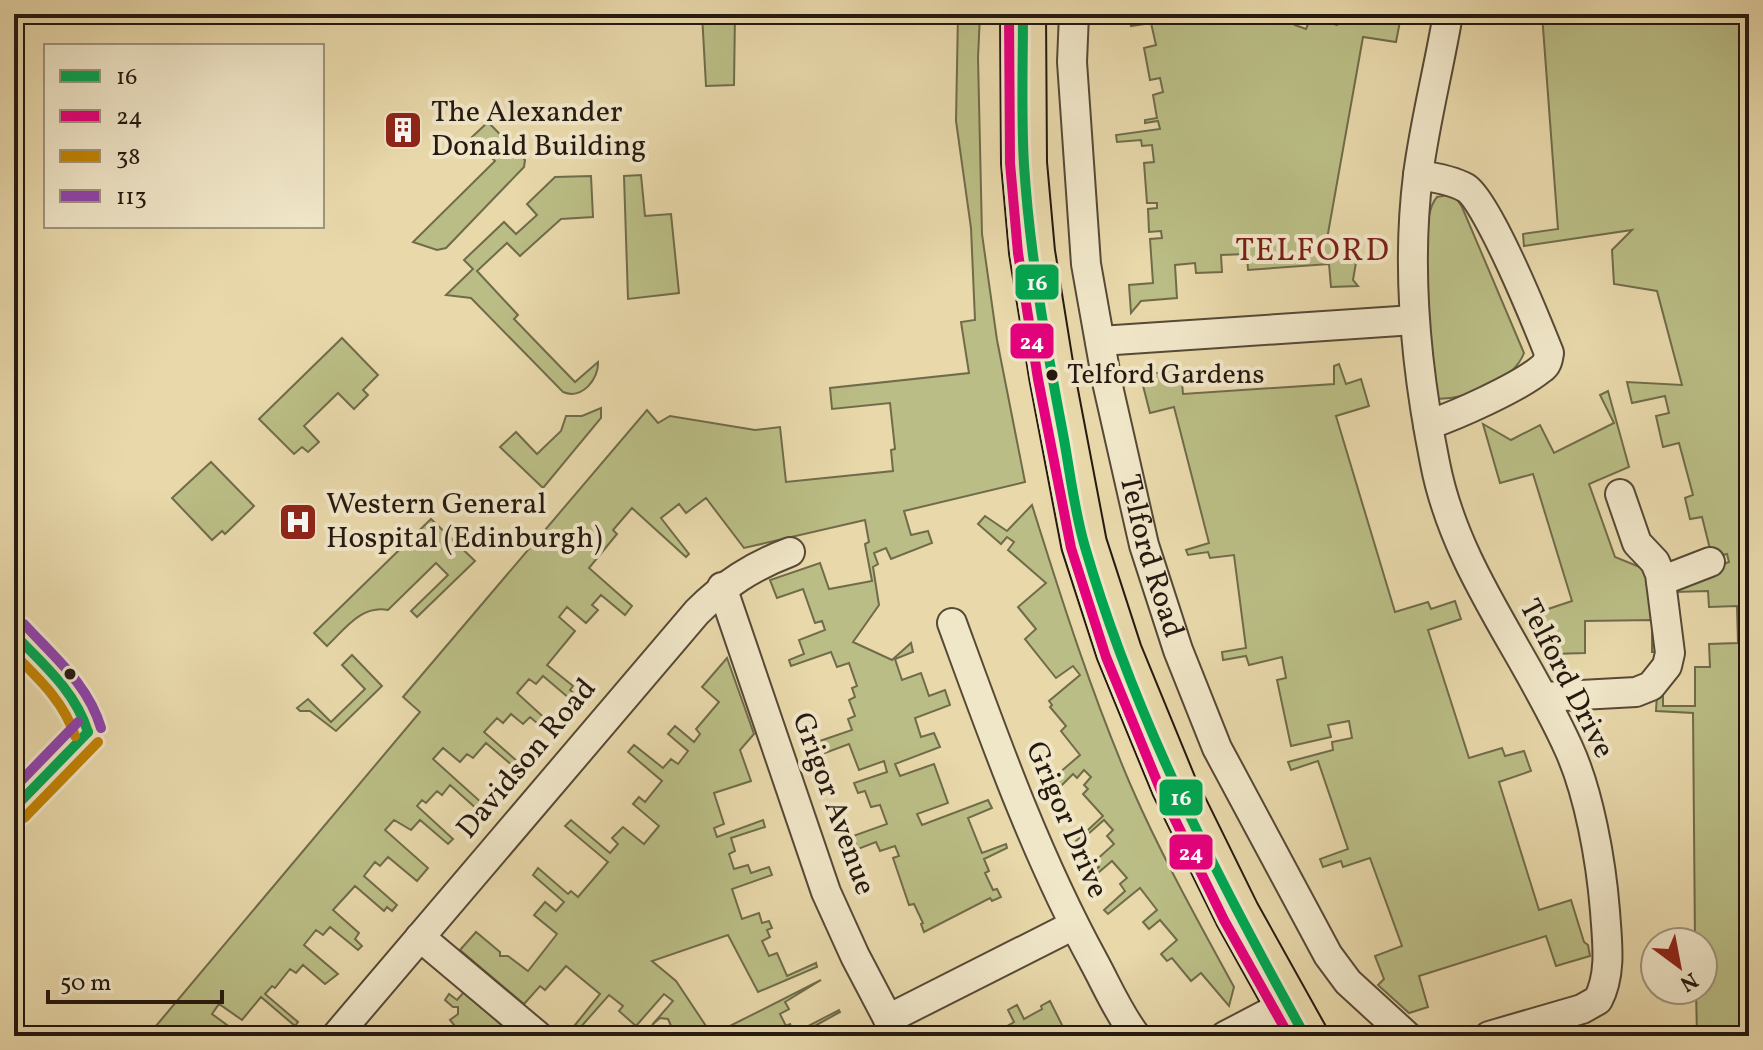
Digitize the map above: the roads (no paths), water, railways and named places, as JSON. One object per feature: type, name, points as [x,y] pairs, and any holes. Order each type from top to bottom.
[{"type":"main road","name":"Telford Road","points":[[1023,14],[1024,163],[1032,252],[1084,544],[1119,652],[1174,786],[1237,914],[1296,1020]]},
{"type":"street","name":"Telford Road","points":[[1074,14],[1072,62],[1086,264],[1144,545],[1178,650],[1217,748],[1328,955],[1348,982],[1407,1036]]},
{"type":"street","name":"Telford Drive","points":[[1448,14],[1418,175],[1413,259],[1414,320],[1428,425],[1435,467],[1462,548],[1508,637],[1544,697],[1575,763],[1589,814],[1603,897],[1607,979],[1598,1000],[1582,1009],[1489,1036]]},
{"type":"street","points":[[1418,175],[1463,186],[1477,198],[1515,273],[1549,353],[1548,362],[1543,368],[1517,384],[1428,425]]},
{"type":"street","points":[[1100,341],[1414,320]]},
{"type":"street","points":[[1544,697],[1636,692],[1651,686],[1660,677],[1670,653],[1661,581],[1655,562],[1637,543],[1620,494]]},
{"type":"street","name":"Davidson Road","points":[[336,1036],[697,612],[722,587],[751,569],[790,552]]},
{"type":"street","points":[[1661,581],[1710,562]]},
{"type":"street","name":"Grigor Avenue","points":[[722,587],[826,892],[893,1028]]},
{"type":"street","name":"Grigor Drive","points":[[952,623],[1003,763],[1074,925],[1136,1036]]},
{"type":"street","points":[[893,1028],[1074,925]]},
{"type":"street","points":[[420,937],[538,1036]]},
{"type":"street","points":[[1225,1036],[1296,1020]]},
{"type":"place","name":"The Alexander Donald Building","points":[[403,130]]},
{"type":"place","name":"Telford Gardens","points":[[1052,375]]},
{"type":"place","name":"Western General Hospital (Edinburgh)","points":[[298,522]]},
{"type":"district","name":"TELFORD","points":[[1313,252]]}]
